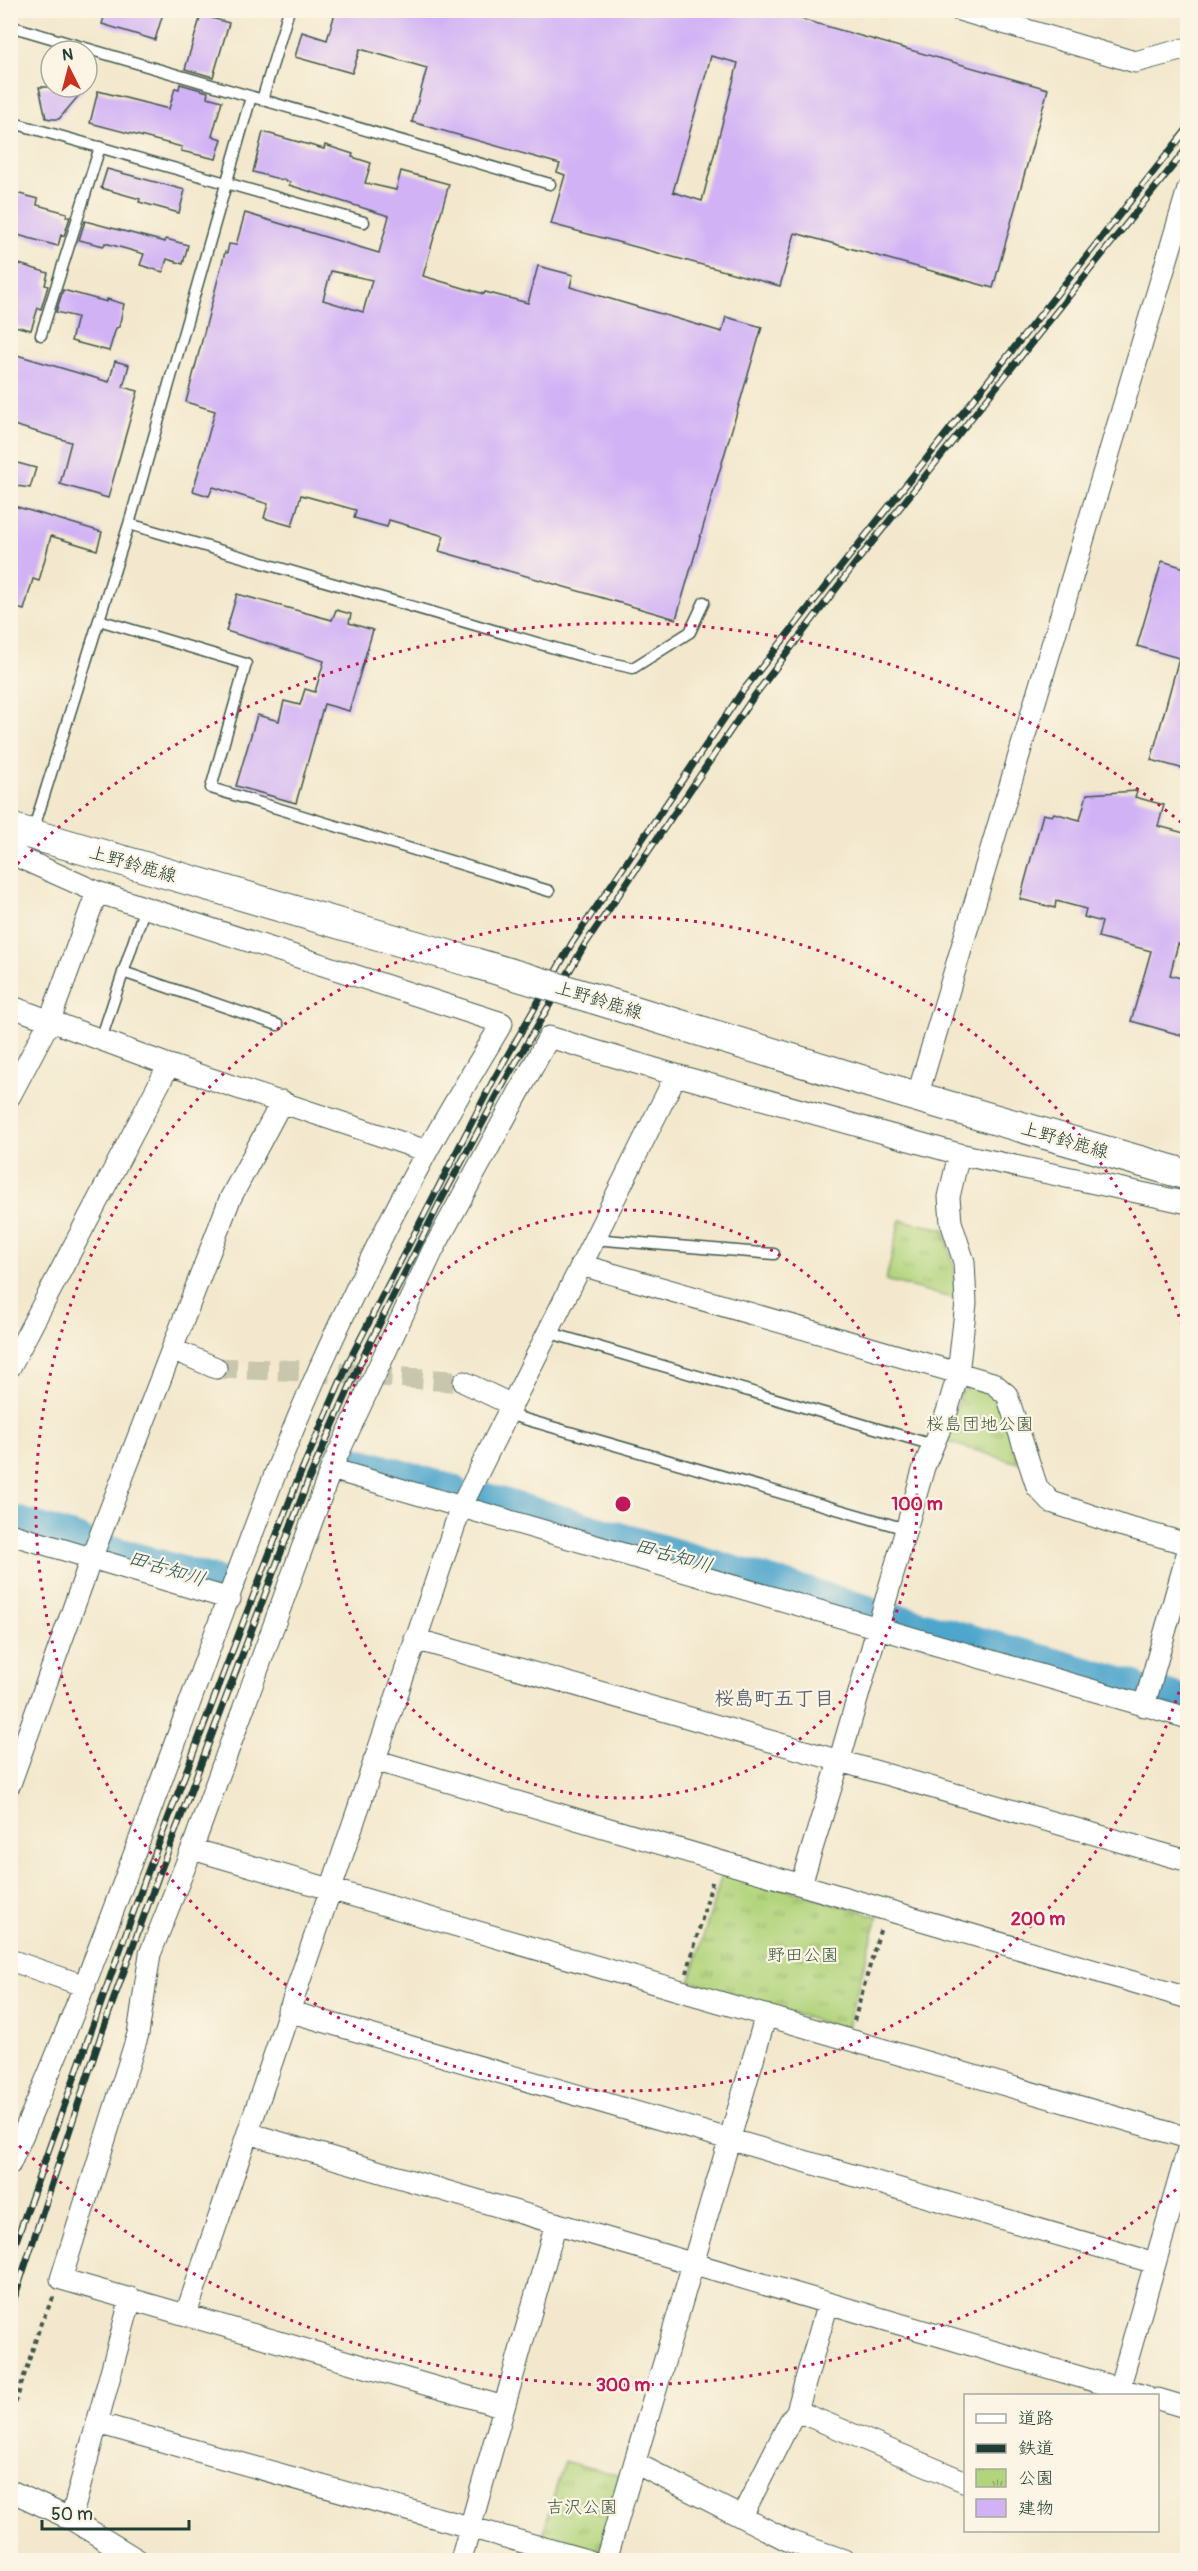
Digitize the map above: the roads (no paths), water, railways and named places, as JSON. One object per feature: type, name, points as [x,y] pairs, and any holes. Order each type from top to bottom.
[{"type":"main road","name":"上野鈴鹿線","points":[[18,830],[475,963],[917,1097],[1188,1175]]},
{"type":"street","points":[[959,10],[1135,62],[1188,48]]},
{"type":"street","points":[[917,1097],[1188,189]]},
{"type":"street","points":[[10,2164],[55,2064],[278,1468],[332,1340],[427,1151],[502,1023],[97,892],[16,856],[18,830]]},
{"type":"street","points":[[10,1096],[50,1020],[97,892]]},
{"type":"street","points":[[10,1006],[169,1065],[427,1151]]},
{"type":"street","points":[[504,2407],[61,2278],[138,2034],[150,1954],[192,1849],[331,1469],[433,1250],[549,1037],[959,1154],[1188,1203]]},
{"type":"street","points":[[10,1367],[169,1065]]},
{"type":"street","points":[[186,2314],[461,1507],[676,1075]]},
{"type":"street","points":[[10,1784],[91,1559],[230,1199],[282,1101]]},
{"type":"street","points":[[801,1884],[839,1762],[924,1467],[947,1412],[958,1374],[966,1303],[964,1262],[951,1222],[949,1197],[959,1154]]},
{"type":"street","points":[[581,1265],[993,1383],[1007,1395],[1037,1487],[1051,1502],[1123,1526],[1188,1544]]},
{"type":"street","points":[[172,1349],[216,1368]]},
{"type":"street","points":[[464,1382],[510,1409]]},
{"type":"street","points":[[331,1469],[1188,1718]]},
{"type":"street","points":[[10,1534],[230,1599]]},
{"type":"street","points":[[1144,1706],[1188,1551]]},
{"type":"street","points":[[415,1639],[1188,1861]]},
{"type":"street","points":[[374,1760],[1188,1998]]},
{"type":"street","points":[[192,1849],[849,2038],[1188,2139]]},
{"type":"street","points":[[10,1960],[85,1986]]},
{"type":"street","points":[[288,2011],[1155,2263]]},
{"type":"street","points":[[606,2560],[766,2015]]},
{"type":"street","points":[[248,2133],[694,2263],[1118,2392],[1188,2149]]},
{"type":"street","points":[[461,2560],[556,2223]]},
{"type":"street","points":[[71,2519],[131,2298]]},
{"type":"street","points":[[742,2516],[790,2421],[798,2411],[828,2303]]},
{"type":"street","points":[[1159,2399],[1188,2408]]},
{"type":"street","points":[[798,2411],[964,2481]]},
{"type":"street","points":[[97,2423],[587,2560]]},
{"type":"street","points":[[635,2463],[789,2541],[844,2560]]},
{"type":"street","points":[[11,2491],[71,2519],[138,2560]]},
{"type":"lane","points":[[18,830],[99,620],[129,524],[225,182],[289,10]]},
{"type":"lane","points":[[10,26],[550,184]]},
{"type":"lane","points":[[10,122],[364,222]]},
{"type":"lane","points":[[41,334],[100,147]]},
{"type":"lane","points":[[129,524],[580,656],[633,668],[690,632],[704,602]]},
{"type":"lane","points":[[99,620],[246,664],[212,788],[549,891]]},
{"type":"lane","points":[[101,1039],[145,908]]},
{"type":"lane","points":[[123,972],[278,1025]]},
{"type":"lane","points":[[593,1239],[774,1254]]},
{"type":"lane","points":[[548,1332],[933,1445]]},
{"type":"lane","points":[[510,1409],[906,1529]]},
{"type":"waterway","name":"田古知川","points":[[352,1462],[451,1491]]},
{"type":"waterway","name":"田古知川","points":[[483,1499],[865,1611]]},
{"type":"waterway","name":"田古知川","points":[[10,1521],[80,1542]]},
{"type":"waterway","name":"田古知川","points":[[111,1552],[223,1585]]},
{"type":"waterway","name":"田古知川","points":[[896,1620],[1132,1687]]},
{"type":"waterway","name":"田古知川","points":[[1164,1696],[1188,1703]]},
{"type":"tunnel","points":[[216,1368],[308,1371],[464,1382]]},
{"type":"railway","points":[[10,2258],[147,1874],[298,1479],[351,1357],[494,1079],[572,943],[742,692],[1188,128]]},
{"type":"railway","points":[[10,2311],[103,2029],[308,1481],[363,1357],[439,1204],[505,1081],[584,946],[752,699],[858,560],[1188,147]]},
{"type":"district","name":"桜島町五丁目","points":[[774,1698]]},
{"type":"park label","name":"桜島団地公園","points":[[980,1424]]},
{"type":"park label","name":"野田公園","points":[[803,1955]]},
{"type":"park label","name":"吉沢公園","points":[[582,2507]]}]
